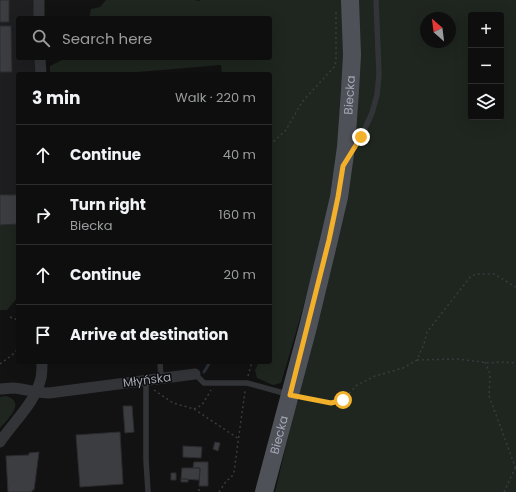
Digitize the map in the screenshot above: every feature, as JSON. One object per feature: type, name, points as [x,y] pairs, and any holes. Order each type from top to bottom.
[{"type":"main road","name":"Biecka","points":[[264,492],[329,240],[338,197],[346,147],[352,55],[343,4]]},
{"type":"street","points":[[39,16],[40,0]]},
{"type":"street","points":[[40,60],[41,72]]},
{"type":"street","points":[[0,442],[36,392],[41,377],[42,364]]},
{"type":"street","name":"Młyńska","points":[[0,389],[17,388],[49,393],[146,382],[161,378],[195,374]]},
{"type":"lane","points":[[343,166],[361,137],[372,113],[377,95],[379,76],[376,0]]},
{"type":"lane","points":[[160,364],[161,378]]},
{"type":"lane","name":"Młyńska","points":[[195,374],[204,383],[247,382],[290,395]]},
{"type":"lane","points":[[146,382],[146,460],[148,492]]},
{"type":"path","points":[[272,143],[286,130],[302,102],[334,66],[343,4]]},
{"type":"path","points":[[417,360],[424,344],[427,332],[471,276],[478,274],[494,274],[516,287]]},
{"type":"path","points":[[10,317],[16,319]]},
{"type":"path","points":[[0,364],[16,351]]},
{"type":"path","points":[[290,395],[331,403],[343,400],[357,385],[375,376],[403,368],[417,360],[457,359],[516,364]]},
{"type":"path","points":[[485,362],[490,374],[489,396],[516,469],[504,492]]},
{"type":"path","points":[[219,492],[234,472],[247,382],[252,364]]},
{"type":"path","points":[[146,382],[173,403],[194,409],[238,439]]},
{"type":"path","points":[[194,409],[202,405],[215,383]]},
{"type":"shaded area","points":[[0,0],[36,0],[36,16],[16,16],[16,60],[37,60],[38,72],[16,72],[16,193],[0,194]]},
{"type":"shaded area","points":[[106,0],[344,0],[344,56],[339,138],[326,222],[281,383],[273,385],[257,378],[255,370],[258,364],[272,364],[272,72],[222,72],[221,65],[138,72],[50,72],[50,66],[62,60],[272,60],[272,16],[89,16],[91,9],[100,7]]},
{"type":"shaded area","points":[[358,0],[516,0],[516,492],[275,492],[296,404],[301,400],[298,389],[341,224]]},
{"type":"shaded area","points":[[16,193],[16,299],[7,310],[0,310],[0,194]]},
{"type":"shaded area","points":[[6,396],[15,402],[15,407],[11,416],[0,428],[0,397]]},
{"type":"building","points":[[0,0],[9,0],[9,22],[0,22]]},
{"type":"building","points":[[0,26],[11,26],[12,72],[0,72]]},
{"type":"building","points":[[0,195],[16,195],[16,224],[0,225]]},
{"type":"building","points":[[123,406],[132,406],[134,432],[125,433]]},
{"type":"building","points":[[120,432],[123,484],[80,487],[76,435]]},
{"type":"building","points":[[215,442],[220,443],[218,451],[213,449]]},
{"type":"building","points":[[183,446],[202,447],[201,458],[183,457]]},
{"type":"building","points":[[39,452],[34,490],[32,490],[32,492],[8,492],[6,456],[29,455],[29,453]]},
{"type":"building","points":[[194,462],[208,462],[208,486],[199,486],[200,468],[193,468]]},
{"type":"building","points":[[182,468],[200,468],[199,480],[181,479]]},
{"type":"building","points":[[171,473],[176,473],[176,480],[171,480]]},
{"type":"building","points":[[181,479],[188,479],[188,482],[181,482]]},
{"type":"waterway","points":[[204,372],[209,364]]},
{"type":"route","points":[[343,400],[331,403],[290,395],[329,240],[343,166],[361,137]]}]
